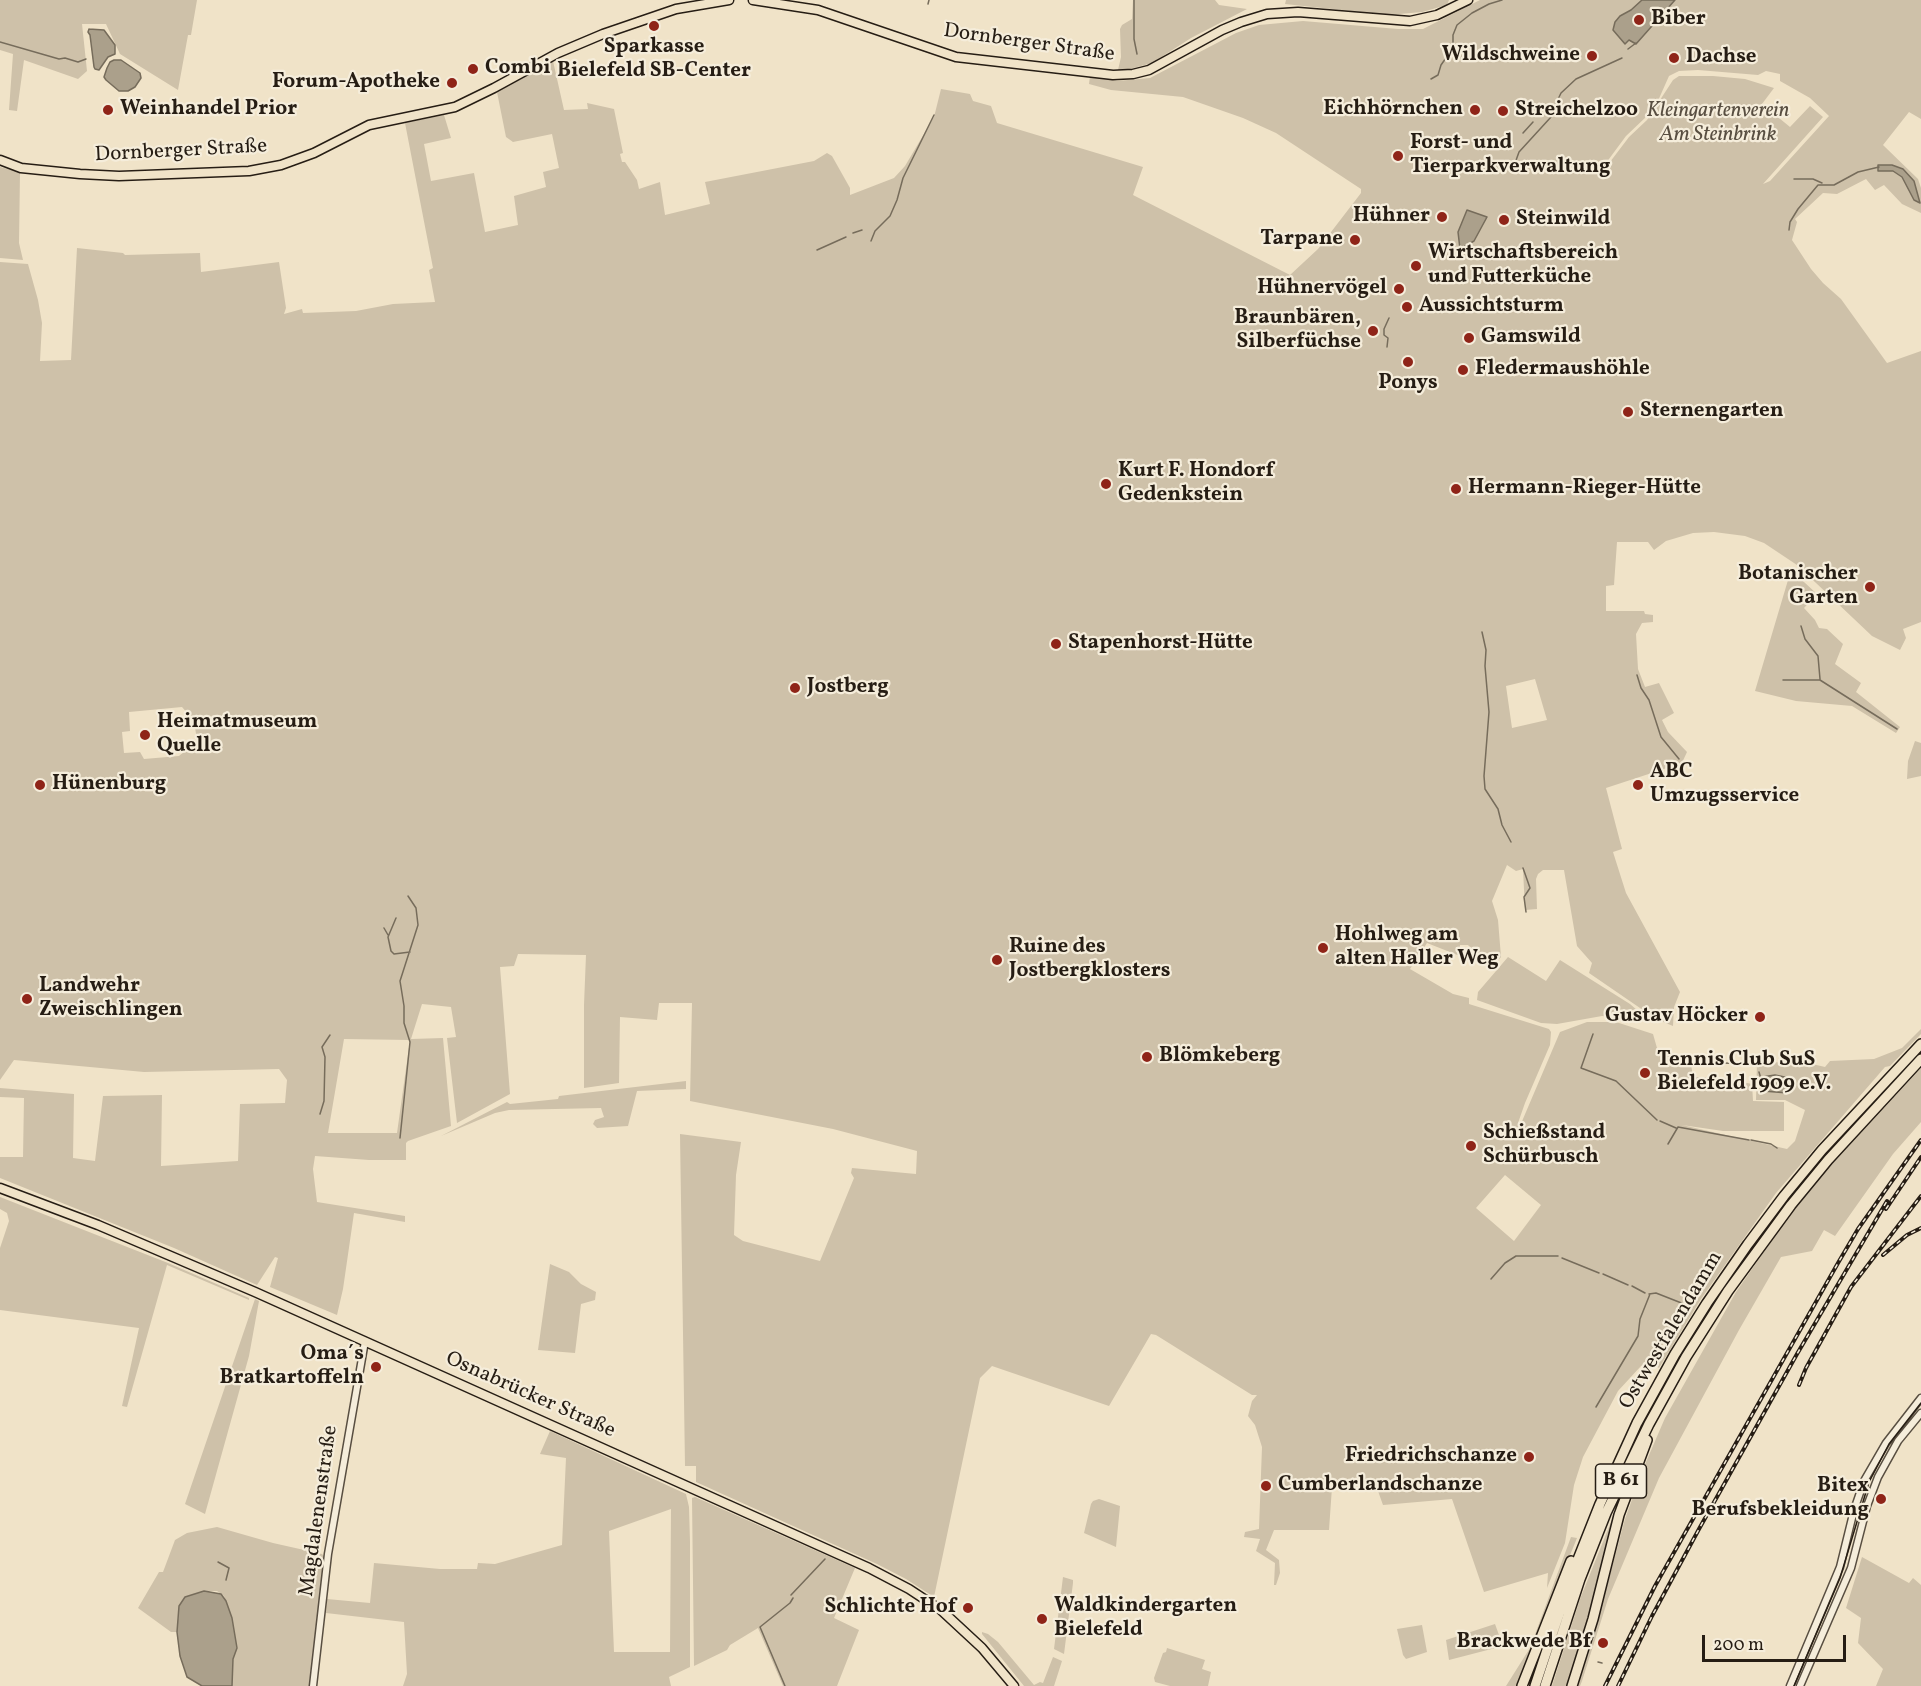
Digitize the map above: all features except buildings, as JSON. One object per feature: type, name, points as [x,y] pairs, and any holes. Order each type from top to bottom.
[{"type":"highway","name":"Ostwestfalendamm","points":[[1535,1686],[1573,1572],[1616,1467],[1675,1354],[1748,1244],[1822,1150],[1921,1044]]},
{"type":"highway","name":"Ostwestfalendamm","points":[[1545,1686],[1580,1579],[1626,1470],[1681,1365],[1728,1291],[1791,1205],[1828,1160],[1921,1059]]},
{"type":"highway","name":"B 61","points":[[1572,1686],[1593,1619],[1618,1515],[1657,1418],[1728,1291]]},
{"type":"highway","points":[[1522,1686],[1583,1531],[1602,1490],[1616,1467]]},
{"type":"main road","name":"Dornberger Straße","points":[[0,160],[21,168],[109,176],[249,171],[281,165],[314,153],[369,125],[455,106],[494,88],[558,53],[613,30],[676,9],[729,0]]},
{"type":"main road","name":"Dornberger Straße","points":[[753,0],[818,10],[956,57],[1123,75],[1149,70],[1222,30],[1241,21],[1267,14],[1298,12],[1410,21],[1437,15],[1468,0]]},
{"type":"main road","name":"Osnabrücker Straße","points":[[0,1188],[160,1251],[869,1568],[922,1598],[952,1619],[982,1648],[1014,1686]]},
{"type":"street","name":"Magdalenenstraße","points":[[314,1686],[328,1554],[365,1341]]},
{"type":"street","points":[[1790,1686],[1840,1567],[1854,1510],[1864,1481],[1886,1443],[1921,1398]]},
{"type":"street","points":[[1800,1686],[1851,1568],[1867,1506],[1878,1478],[1898,1441],[1921,1413]]},
{"type":"green space","points":[[0,0],[197,0],[178,90],[120,54],[106,24],[82,24],[87,71],[78,79],[24,60],[17,111],[9,110],[13,54],[0,50]]},
{"type":"green space","points":[[1133,0],[1215,0],[1219,5],[1247,9],[1191,38],[1152,63],[1118,70],[1121,57],[1120,29],[1132,19]]},
{"type":"green space","points":[[1286,0],[1449,0],[1447,5],[1422,12],[1388,15],[1285,4]]},
{"type":"green space","name":"Kleingartenverein Am Steinbrink","points":[[1480,0],[1921,0],[1921,119],[1909,112],[1883,145],[1918,179],[1921,188],[1921,213],[1902,204],[1884,185],[1875,190],[1866,179],[1837,194],[1823,193],[1795,219],[1797,222],[1792,240],[1811,269],[1841,299],[1887,363],[1921,351],[1921,622],[1903,629],[1906,638],[1900,650],[1872,636],[1797,565],[1764,543],[1745,536],[1714,532],[1693,533],[1666,541],[1654,550],[1648,542],[1617,542],[1614,585],[1606,586],[1606,611],[1644,611],[1645,614],[1653,615],[1653,622],[1642,623],[1636,634],[1638,669],[1645,687],[1659,683],[1674,713],[1662,720],[1668,732],[1687,752],[1680,767],[1673,766],[1606,788],[1622,849],[1613,852],[1626,893],[1680,992],[1674,1007],[1673,1026],[1656,1019],[1589,973],[1592,963],[1577,946],[1564,870],[1543,870],[1538,874],[1536,879],[1537,909],[1525,910],[1523,869],[1516,871],[1507,865],[1492,901],[1498,920],[1501,957],[1491,969],[1468,945],[1460,945],[1460,956],[1427,943],[1410,969],[1453,994],[1469,998],[1469,1004],[1549,1029],[1551,1032],[1550,1045],[1525,1103],[1518,1123],[1520,1126],[1560,1032],[1587,1022],[1616,1022],[1653,1034],[1659,1055],[1691,1064],[1693,1077],[1722,1078],[1752,1084],[1753,1101],[1784,1102],[1784,1131],[1723,1131],[1682,1125],[1787,1149],[1795,1141],[1805,1110],[1785,1100],[1756,1100],[1757,1062],[1808,1063],[1825,1067],[1830,1061],[1874,1059],[1902,1048],[1921,1029],[1921,1034],[1890,1066],[1885,1067],[1776,1193],[1701,1299],[1659,1368],[1654,1365],[1675,1329],[1672,1328],[1652,1364],[1641,1366],[1618,1391],[1583,1457],[1574,1485],[1565,1543],[1547,1588],[1548,1573],[1484,1592],[1452,1499],[1383,1505],[1374,1480],[1332,1487],[1329,1530],[1274,1530],[1266,1550],[1279,1560],[1280,1573],[1274,1585],[1275,1563],[1256,1551],[1260,1539],[1244,1537],[1245,1532],[1259,1529],[1262,1447],[1255,1425],[1248,1416],[1252,1401],[1257,1395],[1252,1395],[1151,1334],[1109,1406],[992,1366],[980,1378],[934,1597],[877,1564],[696,1482],[696,1466],[685,1466],[680,1134],[741,1142],[736,1175],[734,1235],[743,1241],[820,1261],[854,1178],[851,1173],[852,1168],[916,1174],[917,1151],[833,1129],[690,1101],[692,1003],[659,1003],[657,1020],[620,1017],[619,1083],[584,1088],[586,955],[518,954],[514,966],[500,967],[510,1094],[457,1123],[447,1038],[456,1037],[451,1007],[422,1004],[411,1039],[443,1038],[451,1126],[408,1141],[406,1160],[315,1156],[313,1169],[317,1202],[405,1216],[405,1222],[354,1213],[337,1315],[270,1287],[278,1258],[275,1257],[257,1285],[174,1248],[0,1178],[0,1157],[23,1157],[24,1098],[0,1097],[0,1088],[74,1094],[73,1158],[95,1161],[103,1096],[162,1095],[161,1166],[238,1161],[240,1104],[285,1103],[287,1080],[279,1069],[144,1072],[14,1060],[0,1080],[0,262],[28,264],[42,323],[40,361],[71,360],[77,248],[125,255],[200,253],[201,272],[279,262],[286,308],[284,314],[302,309],[303,313],[356,311],[393,304],[435,302],[429,270],[433,268],[405,123],[444,115],[451,138],[424,144],[431,181],[474,173],[485,232],[518,225],[514,196],[546,187],[543,172],[559,168],[552,134],[513,142],[506,137],[497,92],[553,61],[564,110],[588,109],[587,103],[614,109],[623,153],[620,154],[622,162],[625,162],[637,180],[639,189],[660,182],[665,215],[710,204],[705,182],[814,161],[827,153],[832,156],[850,188],[850,195],[894,178],[905,166],[934,117],[941,89],[970,94],[973,101],[991,106],[997,123],[1143,167],[1133,195],[1290,275],[1318,249],[1361,193],[1361,189],[1276,133],[1243,118],[1183,97],[1111,90],[1089,84],[1090,76],[1117,81],[1150,78],[1236,33],[1259,25],[1303,21],[1423,29]],"holes":[[[1698,70],[1758,75],[1766,71],[1780,74],[1780,81],[1810,98],[1829,116],[1770,181],[1763,184],[1823,117],[1810,106],[1790,127],[1762,104],[1774,88],[1745,79],[1679,76],[1673,80],[1647,120],[1629,137],[1610,162],[1607,170],[1609,159],[1626,136],[1657,103],[1669,76],[1679,71]],[[1535,679],[1547,720],[1512,728],[1506,686]],[[182,707],[194,721],[197,740],[179,756],[144,759],[140,752],[124,753],[122,732],[130,731],[129,712]],[[344,1039],[410,1040],[397,1133],[328,1133]],[[1505,1175],[1541,1205],[1514,1241],[1476,1208]]]},
{"type":"green space","points":[[0,167],[20,172],[19,243],[23,260],[0,258]]},
{"type":"green space","points":[[1791,570],[1817,594],[1804,608],[1819,628],[1827,629],[1843,644],[1835,664],[1861,683],[1856,692],[1900,727],[1896,733],[1852,706],[1796,701],[1755,691]]},
{"type":"green space","points":[[1915,741],[1921,743],[1921,776],[1907,779],[1908,761]]},
{"type":"green space","points":[[1508,957],[1546,981],[1560,960],[1630,1004],[1646,1018],[1642,1020],[1602,1016],[1557,1024],[1541,1023],[1477,1000],[1478,992]]},
{"type":"green space","points":[[1921,1068],[1921,1122],[1893,1154],[1835,1236],[1824,1230],[1812,1251],[1781,1257],[1739,1330],[1659,1478],[1608,1599],[1582,1681],[1580,1686],[1577,1686],[1591,1646],[1625,1519],[1665,1418],[1736,1292],[1784,1223],[1825,1172]]},
{"type":"green space","points":[[686,1081],[686,1089],[637,1091],[628,1126],[597,1128],[593,1124],[595,1120],[604,1117],[601,1108],[509,1110],[495,1113],[441,1136],[507,1102],[510,1104],[558,1099],[559,1096]]},
{"type":"green space","points":[[0,1197],[168,1263],[249,1298],[249,1300],[167,1265],[127,1407],[122,1406],[139,1328],[0,1310],[0,1248],[9,1221],[7,1213],[0,1209]]},
{"type":"green space","points":[[550,1264],[569,1272],[581,1284],[596,1292],[595,1300],[581,1304],[575,1353],[538,1350]]},
{"type":"green space","points":[[255,1299],[259,1301],[249,1356],[205,1514],[185,1504]]},
{"type":"green space","points":[[550,1431],[686,1494],[689,1507],[690,1542],[690,1667],[669,1677],[671,1686],[403,1686],[407,1674],[404,1622],[326,1613],[327,1599],[370,1603],[374,1563],[440,1569],[477,1569],[478,1563],[495,1564],[562,1545],[566,1458],[540,1454]],"holes":[[[671,1509],[670,1652],[614,1652],[609,1531]]]},
{"type":"green space","points":[[1625,1487],[1595,1601],[1569,1686],[1552,1686],[1580,1599]]},
{"type":"green space","points":[[695,1497],[855,1568],[834,1618],[859,1630],[837,1686],[783,1686],[758,1628],[730,1645],[727,1650],[694,1666],[692,1498]]},
{"type":"green space","points":[[1099,1499],[1120,1506],[1116,1547],[1084,1533],[1091,1504]]},
{"type":"green space","points":[[217,1527],[324,1556],[309,1686],[232,1686],[233,1659],[237,1648],[224,1596],[217,1591],[210,1591],[179,1607],[177,1632],[171,1632],[138,1608],[159,1572],[163,1572],[175,1540],[187,1533]]},
{"type":"green space","points":[[1571,1537],[1577,1538],[1517,1686],[1506,1686],[1530,1648]]},
{"type":"green space","points":[[1862,1557],[1909,1583],[1913,1578],[1921,1585],[1921,1686],[1876,1686],[1883,1669],[1858,1643],[1861,1618],[1846,1608]]},
{"type":"green space","points":[[1063,1577],[1073,1580],[1064,1654],[1054,1649]]},
{"type":"green space","points":[[1495,1624],[1503,1646],[1449,1660],[1446,1640]]},
{"type":"green space","points":[[1422,1625],[1427,1652],[1406,1659],[1397,1629]]},
{"type":"green space","points":[[982,1632],[998,1642],[1034,1685],[1043,1683],[1053,1657],[1062,1661],[1054,1686],[1024,1686]]},
{"type":"green space","points":[[1167,1648],[1205,1660],[1202,1669],[1211,1672],[1208,1686],[1170,1686],[1155,1682],[1154,1678]]},
{"type":"shaded area","points":[[1642,0],[1675,0],[1636,44],[1629,40],[1625,44],[1613,30],[1615,22]]},
{"type":"shaded area","points":[[89,29],[104,30],[115,45],[115,54],[108,57],[99,70],[94,67]]},
{"type":"shaded area","points":[[114,60],[121,60],[140,73],[141,78],[135,87],[128,91],[119,91],[106,80],[104,77],[107,68]]},
{"type":"shaded area","points":[[1878,165],[1892,165],[1903,169],[1914,181],[1920,203],[1914,200],[1902,177],[1893,171],[1878,171]]},
{"type":"shaded area","points":[[1467,210],[1487,217],[1474,241],[1460,249],[1458,232]]},
{"type":"shaded area","points":[[1775,1075],[1794,1079],[1793,1090],[1788,1093],[1763,1091],[1761,1078]]},
{"type":"shaded area","points":[[204,1591],[221,1594],[232,1618],[237,1648],[233,1659],[232,1686],[202,1686],[187,1677],[180,1656],[177,1632],[179,1606],[185,1597]]},
{"type":"waterway","points":[[928,4],[929,0]]},
{"type":"waterway","points":[[1134,0],[1134,39],[1137,54]]},
{"type":"waterway","points":[[1431,79],[1438,75],[1441,65],[1453,48],[1453,35],[1457,25],[1472,13],[1502,0]]},
{"type":"waterway","points":[[0,42],[59,59],[65,58],[78,62],[86,59]]},
{"type":"waterway","points":[[1628,49],[1636,43]]},
{"type":"waterway","points":[[1552,112],[1561,93],[1576,79],[1622,58]]},
{"type":"waterway","points":[[871,241],[875,231],[890,216],[903,178],[934,115]]},
{"type":"waterway","points":[[1514,166],[1519,152],[1551,117]]},
{"type":"waterway","points":[[1523,133],[1533,122]]},
{"type":"waterway","points":[[1789,230],[1790,222],[1798,209],[1818,185],[1834,185],[1858,172],[1879,167]]},
{"type":"waterway","points":[[1794,179],[1813,179],[1822,183]]},
{"type":"waterway","points":[[853,233],[862,230]]},
{"type":"waterway","points":[[817,250],[846,237]]},
{"type":"waterway","points":[[1387,347],[1388,338],[1384,335],[1384,329],[1389,318]]},
{"type":"waterway","points":[[1801,626],[1805,639],[1818,656],[1820,679]]},
{"type":"waterway","points":[[1482,632],[1486,650],[1489,712],[1485,789],[1498,809],[1502,825],[1511,842]]},
{"type":"waterway","points":[[1637,675],[1641,688],[1649,700],[1661,737],[1679,759]]},
{"type":"waterway","points":[[1783,680],[1820,680],[1897,729]]},
{"type":"waterway","points":[[1523,868],[1530,888],[1524,897],[1526,912]]},
{"type":"waterway","points":[[400,1138],[410,1042],[404,1023],[400,981],[418,925],[416,908],[408,896]]},
{"type":"waterway","points":[[396,918],[388,937],[391,951],[394,954],[410,952]]},
{"type":"waterway","points":[[384,928],[388,935]]},
{"type":"waterway","points":[[1593,1034],[1581,1068],[1616,1081],[1657,1120]]},
{"type":"waterway","points":[[320,1114],[324,1101],[325,1057],[322,1047],[330,1035]]},
{"type":"waterway","points":[[1658,1053],[1687,1061]]},
{"type":"waterway","points":[[1691,1062],[1753,1064]]},
{"type":"waterway","points":[[1759,1072],[1761,1079]]},
{"type":"waterway","points":[[1660,1121],[1676,1128]]},
{"type":"waterway","points":[[1668,1144],[1678,1127],[1749,1140]]},
{"type":"waterway","points":[[1751,1140],[1771,1144],[1777,1148]]},
{"type":"waterway","points":[[1491,1279],[1505,1263],[1516,1256],[1558,1256]]},
{"type":"waterway","points":[[1562,1258],[1599,1273]]},
{"type":"waterway","points":[[1603,1274],[1628,1285]]},
{"type":"waterway","points":[[1649,1294],[1656,1293],[1684,1304],[1703,1274]]},
{"type":"waterway","points":[[1632,1286],[1645,1293]]},
{"type":"waterway","points":[[1596,1407],[1638,1336],[1640,1319],[1650,1294]]},
{"type":"waterway","points":[[791,1595],[825,1559]]},
{"type":"waterway","points":[[218,1562],[229,1568],[226,1580]]},
{"type":"waterway","points":[[785,1686],[760,1627],[793,1598]]},
{"type":"waterway","points":[[1598,1662],[1602,1663]]},
{"type":"tram line","points":[[1794,1686],[1840,1578],[1869,1482],[1889,1444],[1921,1403]]},
{"type":"railway","points":[[1605,1686],[1655,1586],[1838,1263],[1858,1229],[1921,1140]]},
{"type":"railway","points":[[1886,1209],[1921,1157]]},
{"type":"railway","points":[[1799,1385],[1851,1287],[1921,1196]]},
{"type":"railway","points":[[1618,1686],[1652,1616],[1699,1529],[1797,1354],[1887,1201]]},
{"type":"railway","points":[[1883,1255],[1907,1235],[1921,1228]]},
{"type":"place","name":"Biber","points":[[1639,20]]},
{"type":"place","name":"Sparkasse Bielefeld SB-Center","points":[[654,26]]},
{"type":"place","name":"Wildschweine","points":[[1592,56]]},
{"type":"place","name":"Dachse","points":[[1674,58]]},
{"type":"place","name":"Combi","points":[[473,69]]},
{"type":"place","name":"Forum-Apotheke","points":[[452,83]]},
{"type":"place","name":"Weinhandel Prior","points":[[108,110]]},
{"type":"place","name":"Eichhörnchen","points":[[1475,110]]},
{"type":"place","name":"Streichelzoo","points":[[1503,111]]},
{"type":"place","name":"Forst- und Tierparkverwaltung","points":[[1398,156]]},
{"type":"place","name":"Hühner","points":[[1442,217]]},
{"type":"place","name":"Steinwild","points":[[1504,220]]},
{"type":"place","name":"Tarpane","points":[[1355,240]]},
{"type":"place","name":"Wirtschaftsbereich und Futterküche","points":[[1416,266]]},
{"type":"place","name":"Hühnervögel","points":[[1399,289]]},
{"type":"place","name":"Aussichtsturm","points":[[1407,307]]},
{"type":"place","name":"Braunbären, Silberfüchse","points":[[1373,331]]},
{"type":"place","name":"Gamswild","points":[[1469,338]]},
{"type":"place","name":"Ponys","points":[[1408,362]]},
{"type":"place","name":"Fledermaushöhle","points":[[1463,370]]},
{"type":"place","name":"Sternengarten","points":[[1628,412]]},
{"type":"place","name":"Kurt F. Hondorf Gedenkstein","points":[[1106,484]]},
{"type":"place","name":"Hermann-Rieger-Hütte","points":[[1456,489]]},
{"type":"place","name":"Botanischer Garten","points":[[1870,587]]},
{"type":"place","name":"Stapenhorst-Hütte","points":[[1056,644]]},
{"type":"place","name":"Jostberg","points":[[795,688]]},
{"type":"place","name":"Heimatmuseum Quelle","points":[[145,735]]},
{"type":"place","name":"Hünenburg","points":[[40,785]]},
{"type":"place","name":"ABC Umzugsservice","points":[[1638,785]]},
{"type":"place","name":"Hohlweg am alten Haller Weg","points":[[1323,948]]},
{"type":"place","name":"Ruine des Jostbergklosters","points":[[997,960]]},
{"type":"place","name":"Landwehr Zweischlingen","points":[[27,999]]},
{"type":"place","name":"Gustav Höcker","points":[[1760,1017]]},
{"type":"place","name":"Blömkeberg","points":[[1147,1057]]},
{"type":"place","name":"Tennis Club SuS Bielefeld 1909 e.V.","points":[[1645,1073]]},
{"type":"place","name":"Schießstand Schürbusch","points":[[1471,1146]]},
{"type":"place","name":"Oma´s Bratkartoffeln","points":[[376,1367]]},
{"type":"place","name":"Friedrichschanze","points":[[1529,1457]]},
{"type":"place","name":"Cumberlandschanze","points":[[1266,1486]]},
{"type":"place","name":"Bitex Berufsbekleidung","points":[[1881,1499]]},
{"type":"place","name":"Schlichte Hof","points":[[968,1608]]},
{"type":"place","name":"Waldkindergarten Bielefeld","points":[[1042,1619]]},
{"type":"place","name":"Brackwede Bf","points":[[1603,1643]]}]
